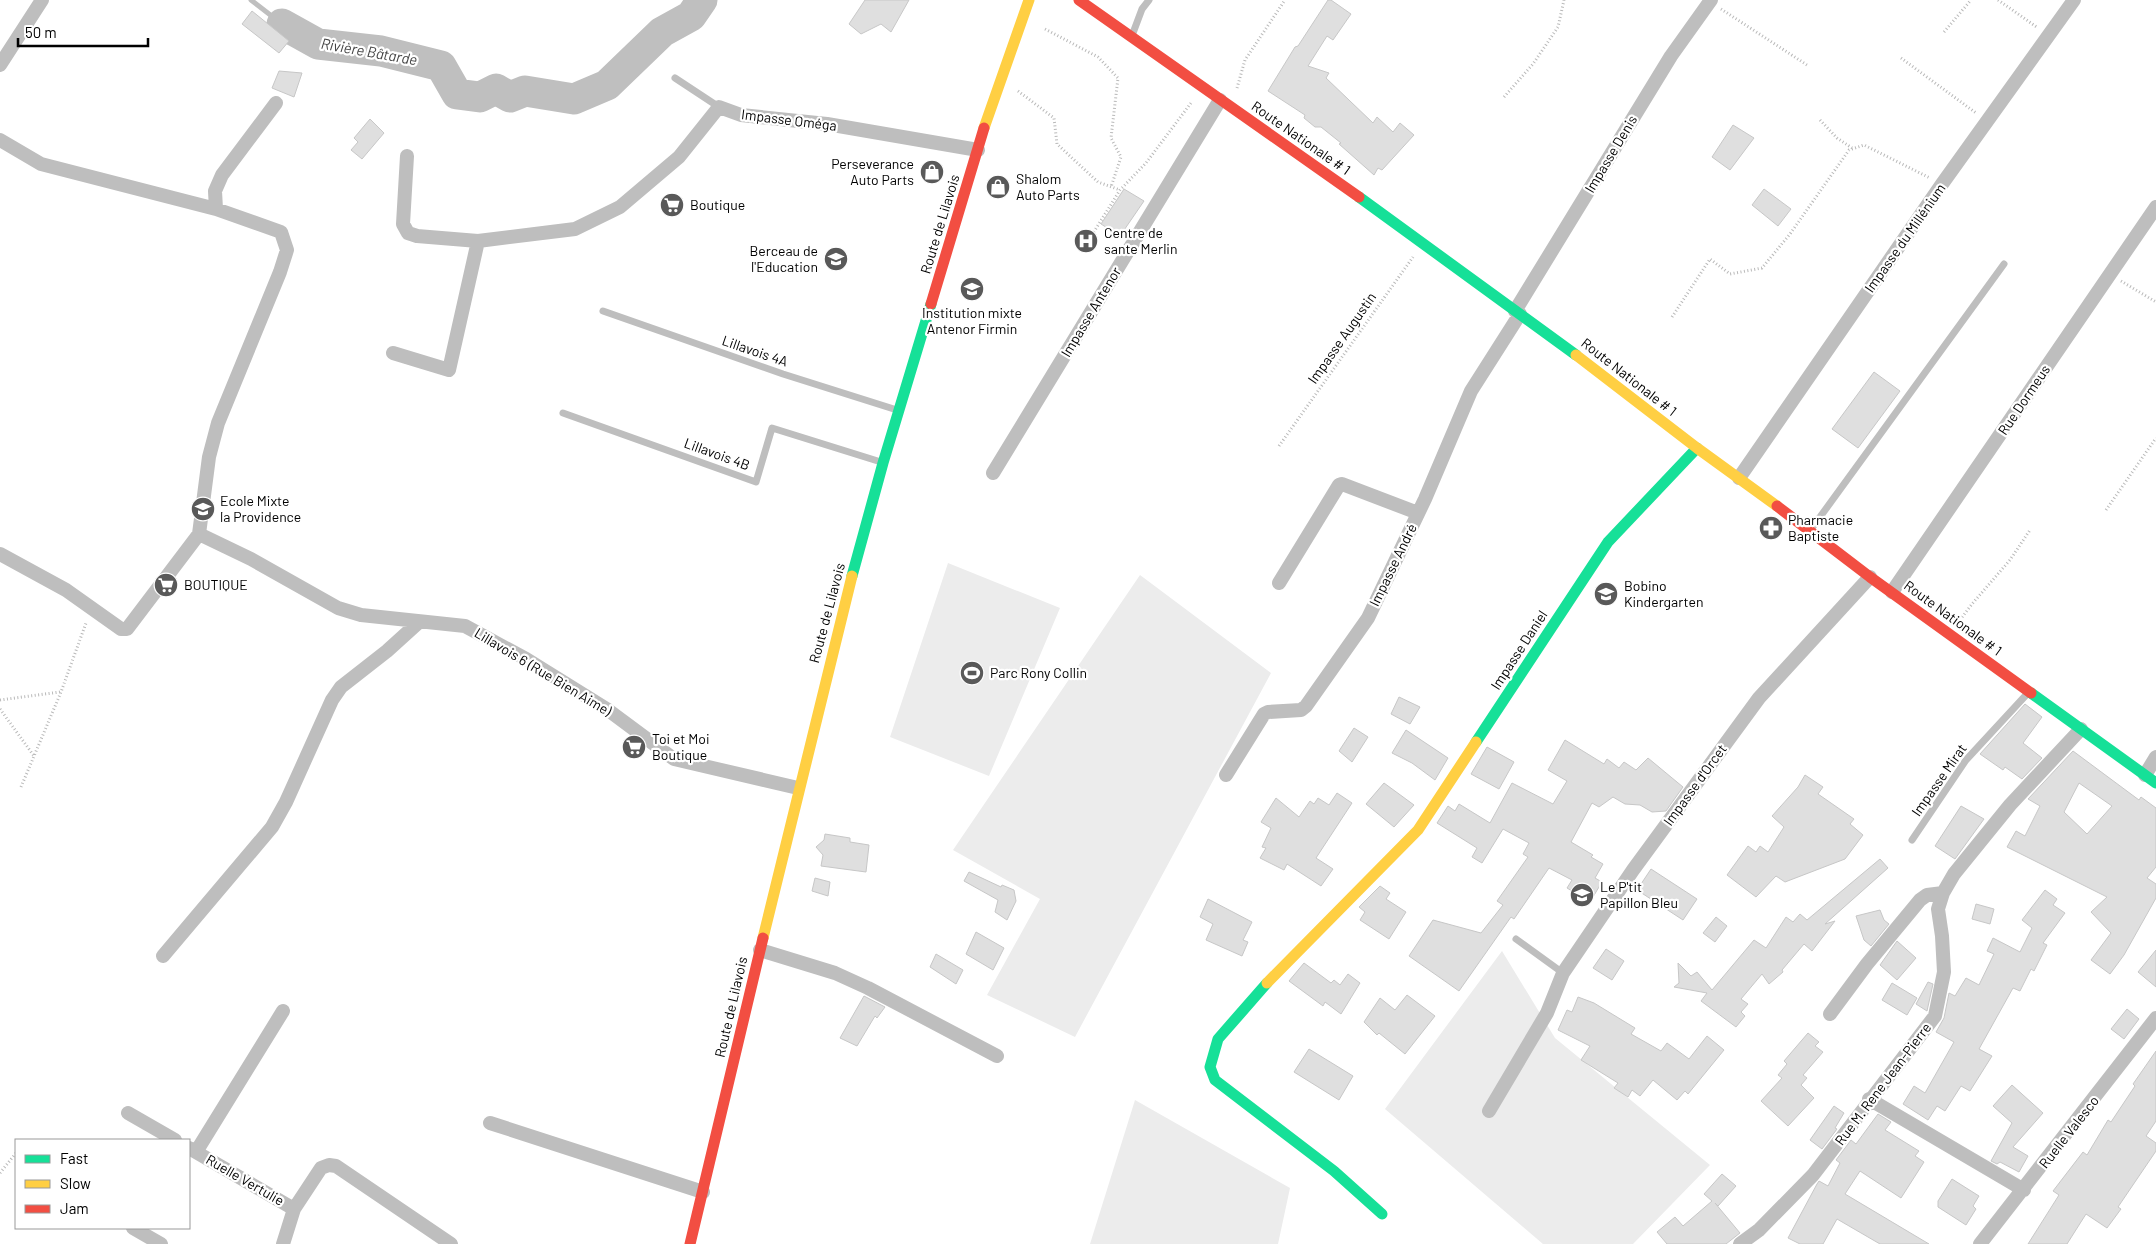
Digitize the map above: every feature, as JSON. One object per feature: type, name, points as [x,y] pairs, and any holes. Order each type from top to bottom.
[{"type":"main road","name":"Route de Lilavois","points":[[690,1244],[798,788],[838,628],[899,411],[992,102],[1029,0]]},
{"type":"main road","name":"Route Nationale # 1","points":[[1079,0],[1423,242],[1696,448],[1811,530],[1870,577],[2150,779]]},
{"type":"main road","name":"Impasse Daniel","points":[[1382,1214],[1334,1172],[1216,1080],[1210,1067],[1218,1039],[1263,988],[1418,830],[1608,542],[1696,448]]},
{"type":"street","points":[[0,65],[42,0]]},
{"type":"street","name":"Impasse du Millénium","points":[[1739,478],[1942,184],[2074,0]]},
{"type":"street","name":"Impasse Denis","points":[[1518,312],[1671,56],[1711,1]]},
{"type":"street","points":[[216,209],[215,191],[222,175],[276,103]]},
{"type":"street","name":"Impasse Antenor","points":[[993,473],[1226,104]]},
{"type":"street","points":[[407,156],[403,224],[408,233],[417,236],[478,241],[575,229],[620,206],[679,156],[719,107]]},
{"type":"street","name":"Impasse Oméga","points":[[719,107],[741,115],[827,124],[978,150]]},
{"type":"street","points":[[0,140],[41,164],[216,209],[281,232],[287,250],[280,272],[218,423],[209,457],[199,534],[130,628],[121,629],[66,590],[0,554]]},
{"type":"street","name":"Rue Dormeus","points":[[1892,592],[2156,207]]},
{"type":"street","points":[[393,353],[449,370],[478,241]]},
{"type":"street","name":"Impasse André","points":[[1226,775],[1264,714],[1268,712],[1301,710],[1306,706],[1368,618],[1418,513],[1471,391],[1518,312]]},
{"type":"street","points":[[1278,583],[1342,484],[1418,513]]},
{"type":"street","name":"Lillavois 6 (Rue Bien Aime)","points":[[199,534],[251,558],[338,608],[361,615],[465,626],[526,660],[608,710],[674,759],[798,788]]},
{"type":"street","name":"Impasse d'Orcet","points":[[1489,1111],[1547,1012],[1564,973],[1634,870],[1759,698],[1870,577]]},
{"type":"street","points":[[163,956],[272,827],[286,802],[332,700],[341,687],[387,651],[419,622]]},
{"type":"street","name":"Rue M. Rene Jean-Pierre","points":[[1740,1244],[1759,1230],[1813,1175],[1935,1016],[1944,972],[1938,909],[1943,893],[1954,874],[2010,806],[2081,729]]},
{"type":"street","points":[[2150,779],[2156,757]]},
{"type":"street","points":[[1830,1014],[1867,964],[1920,900],[1927,895],[1943,893]]},
{"type":"street","points":[[760,950],[835,973],[860,984],[997,1056]]},
{"type":"street","points":[[192,1150],[283,1011]]},
{"type":"street","name":"Ruelle Valesco","points":[[1980,1244],[2024,1190],[2156,1018]]},
{"type":"street","points":[[1870,1099],[2024,1190]]},
{"type":"street","points":[[128,1113],[173,1139]]},
{"type":"street","points":[[490,1122],[702,1192]]},
{"type":"street","name":"Ruelle Vertulie","points":[[192,1150],[294,1209],[283,1244]]},
{"type":"street","points":[[294,1209],[321,1168],[329,1165],[336,1166],[451,1244]]},
{"type":"street","points":[[135,1229],[161,1244]]},
{"type":"lane","points":[[1132,38],[1142,9],[1149,0]]},
{"type":"lane","points":[[675,78],[719,107]]},
{"type":"lane","points":[[1811,530],[2004,264]]},
{"type":"lane","name":"Lillavois 4A","points":[[603,311],[783,374],[899,411]]},
{"type":"lane","name":"Lillavois 4B","points":[[563,413],[756,482],[772,428],[884,463]]},
{"type":"lane","name":"Impasse Mirat","points":[[1912,840],[1966,760],[2029,692]]},
{"type":"lane","points":[[1516,939],[1564,973]]},
{"type":"path","points":[[1226,104],[1245,60],[1285,0]]},
{"type":"path","points":[[1504,97],[1533,64],[1558,27],[1564,0]]},
{"type":"path","points":[[1944,32],[1972,0]]},
{"type":"path","points":[[1998,0],[2048,36]]},
{"type":"path","points":[[1711,1],[1807,65]]},
{"type":"path","points":[[1045,29],[1098,57],[1118,78],[1111,138],[1121,157],[1111,187]]},
{"type":"path","points":[[1901,58],[1987,120]]},
{"type":"path","points":[[1090,238],[1120,190],[1146,163],[1202,87]]},
{"type":"path","points":[[1018,91],[1054,118],[1057,144],[1098,182],[1120,190]]},
{"type":"path","points":[[1820,120],[1837,138],[1852,148]]},
{"type":"path","points":[[1672,317],[1710,259],[1730,274],[1762,268],[1790,234],[1852,148],[1864,145],[1942,184]]},
{"type":"path","name":"Impasse Augustin","points":[[1279,446],[1423,242]]},
{"type":"path","points":[[2110,274],[2156,302]]},
{"type":"path","points":[[2106,510],[2156,438]]},
{"type":"path","points":[[1954,638],[1962,617],[2010,560],[2030,530]]},
{"type":"path","points":[[22,787],[91,608]]},
{"type":"path","points":[[0,700],[60,692]]},
{"type":"path","points":[[0,708],[34,756]]},
{"type":"path","points":[[0,1173],[15,1154]]},
{"type":"shaded area","name":"Parc Rony Collin","points":[[948,563],[1060,608],[989,776],[890,737]]},
{"type":"shaded area","points":[[1140,575],[1271,673],[1075,1037],[987,995],[1040,899],[953,850]]},
{"type":"shaded area","points":[[1502,951],[1555,1038],[1710,1165],[1633,1244],[1543,1244],[1385,1109]]},
{"type":"shaded area","points":[[1135,1100],[1290,1188],[1278,1244],[1090,1244]]},
{"type":"building","points":[[865,0],[909,0],[891,32],[881,24],[861,34],[849,24]]},
{"type":"building","points":[[1328,0],[1331,0],[1351,14],[1333,40],[1327,36],[1308,66],[1329,73],[1326,78],[1373,123],[1377,117],[1393,132],[1400,123],[1414,135],[1382,170],[1378,168],[1374,175],[1339,144],[1341,143],[1321,127],[1315,127],[1304,118],[1305,115],[1268,91],[1295,47],[1298,46]]},
{"type":"building","points":[[252,11],[289,41],[279,53],[242,24]]},
{"type":"building","points":[[279,71],[302,73],[294,97],[272,88]]},
{"type":"building","points":[[370,119],[384,133],[362,159],[351,150],[358,142],[354,138]]},
{"type":"building","points":[[1733,125],[1754,138],[1730,170],[1712,157]]},
{"type":"building","points":[[1124,189],[1144,201],[1120,236],[1101,224]]},
{"type":"building","points":[[1764,189],[1791,209],[1778,226],[1752,205]]},
{"type":"building","points":[[1874,372],[1900,391],[1858,448],[1832,429]]},
{"type":"building","points":[[1399,697],[1420,707],[1410,724],[1391,714]]},
{"type":"building","points":[[2025,704],[2042,717],[2023,743],[2042,758],[2022,779],[2005,767],[2003,770],[1980,754]]},
{"type":"building","points":[[1354,728],[1368,737],[1352,762],[1339,751]]},
{"type":"building","points":[[1406,730],[1448,758],[1435,780],[1412,763],[1392,753]]},
{"type":"building","points":[[1565,740],[1604,764],[1607,759],[1619,768],[1624,762],[1636,770],[1648,758],[1683,787],[1666,811],[1652,812],[1640,805],[1625,804],[1613,797],[1599,807],[1592,803],[1571,842],[1593,855],[1591,857],[1603,864],[1595,878],[1602,882],[1590,902],[1567,888],[1572,880],[1549,868],[1514,919],[1511,917],[1459,991],[1409,956],[1433,920],[1481,933],[1503,905],[1497,901],[1528,857],[1523,854],[1529,843],[1503,829],[1482,863],[1472,857],[1477,848],[1437,823],[1448,806],[1455,811],[1459,804],[1490,823],[1512,783],[1553,804],[1567,781],[1548,770]]},
{"type":"building","points":[[1487,747],[1514,762],[1499,789],[1471,774]]},
{"type":"building","points":[[2073,751],[2139,800],[2141,797],[2156,808],[2156,867],[2147,878],[2156,884],[2156,898],[2124,955],[2110,974],[2091,960],[2111,933],[2091,912],[2107,897],[2007,847],[2016,831],[2025,836],[2040,806],[2028,799]],"holes":[[[2079,783],[2112,806],[2087,834],[2064,812]]]},
{"type":"building","points":[[1805,775],[1823,787],[1818,794],[1854,819],[1850,824],[1863,835],[1845,859],[1785,882],[1776,876],[1756,897],[1727,875],[1748,846],[1756,852],[1760,846],[1768,852],[1784,827],[1772,816],[1798,787]]},
{"type":"building","points":[[1384,783],[1414,805],[1394,827],[1366,804]]},
{"type":"building","points":[[1337,793],[1352,803],[1316,858],[1333,869],[1321,886],[1287,864],[1284,870],[1260,858],[1266,848],[1262,847],[1271,828],[1261,822],[1276,798],[1299,817],[1310,801],[1314,804],[1318,798],[1329,805]]},
{"type":"building","points":[[1961,806],[1984,819],[1955,859],[1935,846]]},
{"type":"building","points":[[825,834],[850,838],[850,842],[869,845],[866,872],[821,866],[823,855],[816,847],[824,840]]},
{"type":"building","points":[[1880,859],[1888,868],[1825,924],[1835,921],[1812,951],[1804,944],[1782,970],[1783,972],[1769,984],[1762,974],[1741,999],[1748,1004],[1741,1012],[1745,1016],[1736,1027],[1701,1001],[1707,993],[1674,987],[1679,983],[1678,963],[1691,976],[1697,972],[1712,990],[1754,940],[1766,948],[1786,917],[1793,922],[1800,914],[1807,920]]},
{"type":"building","points":[[1651,869],[1697,899],[1683,920],[1637,890]]},
{"type":"building","points":[[969,872],[1001,887],[1002,885],[1014,890],[1016,901],[1007,920],[995,912],[998,900],[964,881]]},
{"type":"building","points":[[815,878],[830,882],[828,896],[812,891]]},
{"type":"building","points":[[1380,886],[1390,893],[1386,899],[1406,912],[1389,939],[1360,920],[1365,912],[1359,907]]},
{"type":"building","points":[[2045,890],[2057,899],[2053,905],[2065,913],[2043,943],[2047,945],[2034,971],[2031,969],[2020,991],[2013,988],[1979,1049],[1992,1056],[1970,1091],[1961,1086],[1945,1111],[1937,1106],[1928,1120],[1903,1104],[1914,1086],[1925,1093],[1954,1042],[1936,1032],[1944,1018],[1949,993],[1955,996],[1966,978],[1979,985],[1994,954],[1987,951],[1993,938],[2020,952],[2032,928],[2022,920]]},
{"type":"building","points":[[1208,899],[1252,922],[1243,940],[1248,942],[1242,956],[1206,940],[1213,924],[1200,917]]},
{"type":"building","points":[[1976,904],[1994,909],[1990,924],[1972,919]]},
{"type":"building","points":[[1880,910],[1884,920],[1889,924],[1871,946],[1864,940],[1856,916]]},
{"type":"building","points":[[1716,917],[1727,926],[1715,942],[1703,933]]},
{"type":"building","points":[[976,932],[1004,948],[993,970],[966,954]]},
{"type":"building","points":[[1897,941],[1916,958],[1897,980],[1880,965]]},
{"type":"building","points":[[1606,949],[1624,961],[1612,980],[1593,968]]},
{"type":"building","points":[[2156,950],[2156,987],[2138,972]]},
{"type":"building","points":[[936,954],[963,970],[956,984],[930,967]]},
{"type":"building","points":[[1304,963],[1331,983],[1334,980],[1340,985],[1348,974],[1360,983],[1341,1014],[1325,1002],[1323,1006],[1289,981]]},
{"type":"building","points":[[1928,982],[1933,984],[1927,1011],[1916,1004]]},
{"type":"building","points":[[1892,983],[1917,998],[1907,1015],[1882,1000]]},
{"type":"building","points":[[1407,995],[1435,1016],[1405,1054],[1379,1033],[1377,1035],[1364,1022],[1380,998],[1395,1010]]},
{"type":"building","points":[[864,996],[885,1007],[877,1018],[875,1016],[857,1046],[840,1038]]},
{"type":"building","points":[[1578,997],[1594,1003],[1635,1028],[1631,1034],[1661,1051],[1667,1043],[1689,1059],[1707,1036],[1724,1050],[1688,1094],[1685,1091],[1677,1100],[1653,1080],[1640,1096],[1632,1090],[1628,1097],[1614,1088],[1618,1083],[1581,1060],[1590,1046],[1558,1030],[1567,1010],[1572,1012]]},
{"type":"building","points":[[2127,1009],[2139,1019],[2124,1039],[2111,1029]]},
{"type":"building","points":[[1808,1033],[1819,1042],[1815,1046],[1823,1052],[1803,1075],[1807,1078],[1801,1085],[1814,1098],[1788,1126],[1761,1101],[1782,1078],[1778,1075],[1787,1064],[1784,1061]]},
{"type":"building","points":[[1309,1049],[1353,1076],[1339,1100],[1294,1072]]},
{"type":"building","points":[[2156,1051],[2156,1121],[2146,1136],[2156,1143],[2156,1151],[2118,1207],[2121,1209],[2107,1228],[2086,1214],[2067,1244],[2028,1244],[2059,1195],[2053,1191],[2083,1152],[2087,1155],[2108,1120],[2111,1122],[2135,1086],[2133,1084]]},
{"type":"building","points":[[2012,1085],[2043,1113],[2013,1147],[2028,1156],[2019,1172],[2000,1162],[1997,1164],[1991,1161],[2012,1123],[1993,1106]]},
{"type":"building","points":[[1834,1106],[1844,1113],[1835,1128],[1837,1129],[1822,1149],[1810,1140]]},
{"type":"building","points":[[1878,1114],[1891,1122],[1885,1130],[1919,1151],[1915,1156],[1924,1162],[1901,1198],[1860,1171],[1845,1194],[1929,1244],[1880,1244],[1837,1219],[1823,1244],[1800,1244],[1788,1238],[1819,1181],[1828,1186],[1840,1163],[1836,1160],[1851,1140],[1856,1144]]},
{"type":"building","points":[[1722,1174],[1736,1186],[1718,1206],[1715,1203],[1740,1233],[1726,1244],[1667,1244],[1657,1232],[1675,1217],[1683,1226],[1712,1201],[1704,1194]]},
{"type":"building","points":[[1952,1179],[1979,1196],[1973,1206],[1976,1209],[1966,1225],[1938,1207],[1938,1201]]},
{"type":"waterway","points":[[251,0],[282,24]]},
{"type":"waterway","name":"Rivière Bâtarde","points":[[282,24],[318,44],[381,51],[441,66],[457,94],[480,97],[496,89],[510,97],[525,91],[574,99],[607,85],[662,32],[691,16],[702,0]]},
{"type":"traffic: fast","points":[[1359,197],[1576,355]]},
{"type":"traffic: fast","points":[[852,576],[883,463],[931,304]]},
{"type":"traffic: fast","points":[[1476,742],[1608,542],[1697,448]]},
{"type":"traffic: fast","points":[[2031,693],[2156,783]]},
{"type":"traffic: fast","points":[[1267,983],[1218,1039],[1210,1067],[1215,1080],[1334,1171],[1382,1214]]},
{"type":"traffic: slow","points":[[984,128],[1029,0]]},
{"type":"traffic: slow","points":[[1576,355],[1697,448],[1777,506]]},
{"type":"traffic: slow","points":[[763,938],[852,576]]},
{"type":"traffic: slow","points":[[1267,983],[1418,830],[1476,742]]},
{"type":"traffic: jam","points":[[1079,0],[1359,197]]},
{"type":"traffic: jam","points":[[931,304],[984,128]]},
{"type":"traffic: jam","points":[[1777,506],[1870,577],[2031,693]]},
{"type":"traffic: jam","points":[[690,1244],[763,938]]},
{"type":"place","name":"Perseverance Auto Parts","points":[[932,172]]},
{"type":"place","name":"Shalom Auto Parts","points":[[998,187]]},
{"type":"place","name":"Boutique","points":[[672,205]]},
{"type":"place","name":"Centre de sante Merlin","points":[[1086,241]]},
{"type":"place","name":"Berceau de l'Education","points":[[836,259]]},
{"type":"place","name":"Institution mixte Antenor Firmin","points":[[972,289]]},
{"type":"place","name":"Ecole Mixte la Providence","points":[[203,509]]},
{"type":"place","name":"Pharmacie Baptiste","points":[[1771,528]]},
{"type":"place","name":"BOUTIQUE","points":[[166,585]]},
{"type":"place","name":"Bobino Kindergarten","points":[[1606,594]]},
{"type":"place","name":"Parc Rony Collin","points":[[972,673]]},
{"type":"place","name":"Toi et Moi Boutique","points":[[634,747]]},
{"type":"place","name":"Le P'tit Papillon Bleu","points":[[1582,895]]}]
